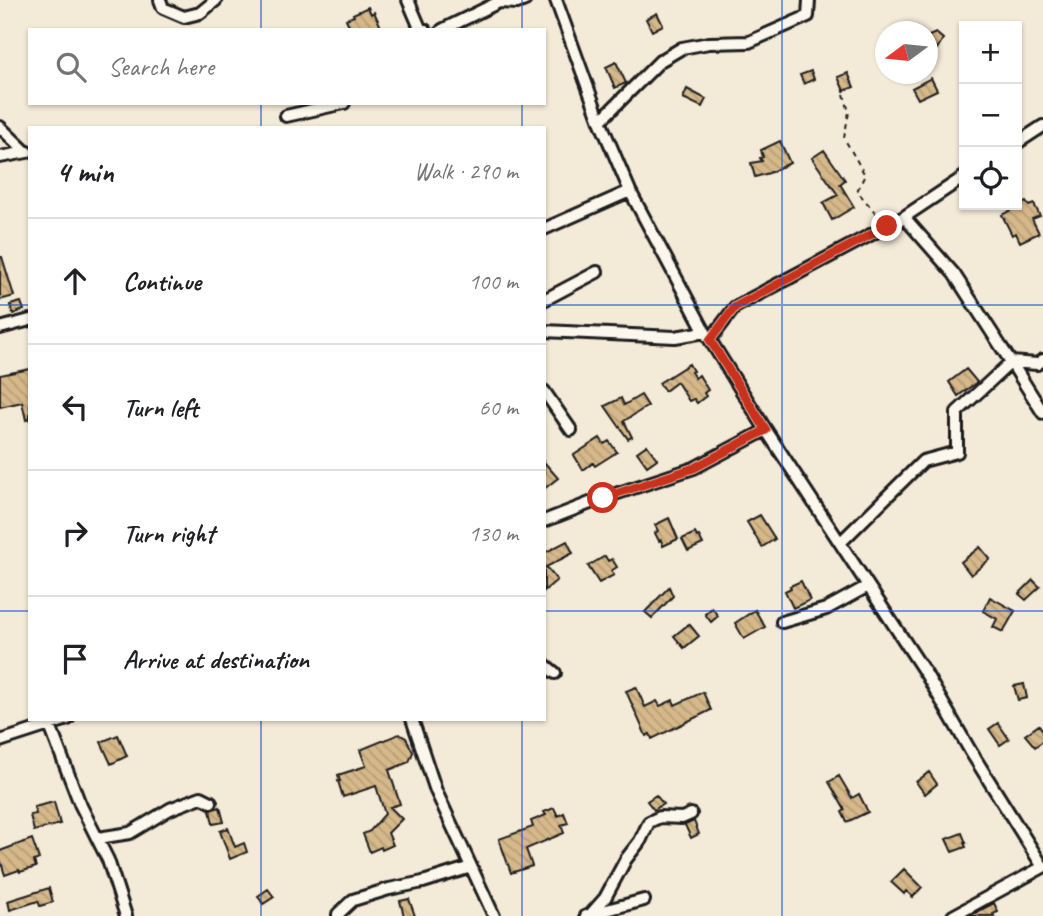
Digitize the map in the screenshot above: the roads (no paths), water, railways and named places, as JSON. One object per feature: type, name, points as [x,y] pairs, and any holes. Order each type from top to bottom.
[{"type":"street","points":[[160,0],[163,8],[184,17],[200,13],[216,0]]},
{"type":"street","points":[[408,0],[420,28]]},
{"type":"street","points":[[446,28],[499,2],[517,3],[525,0]]},
{"type":"street","points":[[556,0],[600,121],[630,191],[708,336],[766,430],[926,674],[1043,867],[953,916]]},
{"type":"street","points":[[600,121],[660,61],[682,48],[709,43],[749,42],[808,16],[809,0]]},
{"type":"street","points":[[286,116],[335,105]]},
{"type":"street","points":[[1022,140],[1043,126]]},
{"type":"street","points":[[0,127],[27,152]]},
{"type":"street","points":[[0,156],[27,152]]},
{"type":"street","points":[[546,331],[708,336],[735,307],[904,217],[959,180]]},
{"type":"street","points":[[546,228],[630,191]]},
{"type":"street","points":[[904,217],[954,274],[1043,413]]},
{"type":"street","points":[[546,299],[597,272]]},
{"type":"street","points":[[0,328],[28,321]]},
{"type":"street","points":[[841,542],[923,461],[957,452],[957,412],[1011,362],[1037,364],[1043,360]]},
{"type":"street","points":[[546,393],[571,430]]},
{"type":"street","points":[[546,520],[694,468],[766,430]]},
{"type":"street","points":[[782,622],[826,610],[868,586]]},
{"type":"street","points":[[546,666],[555,673]]},
{"type":"street","points":[[0,741],[63,721]]},
{"type":"street","points":[[413,721],[436,791],[494,916]]},
{"type":"street","points":[[50,726],[80,804],[108,860],[126,916]]},
{"type":"street","points":[[98,838],[130,833],[170,809],[201,797],[211,802]]},
{"type":"street","points":[[588,915],[605,898],[649,822],[660,817],[682,818],[691,814]]},
{"type":"street","points":[[338,916],[353,900],[471,867]]},
{"type":"street","points":[[588,915],[644,900]]}]
